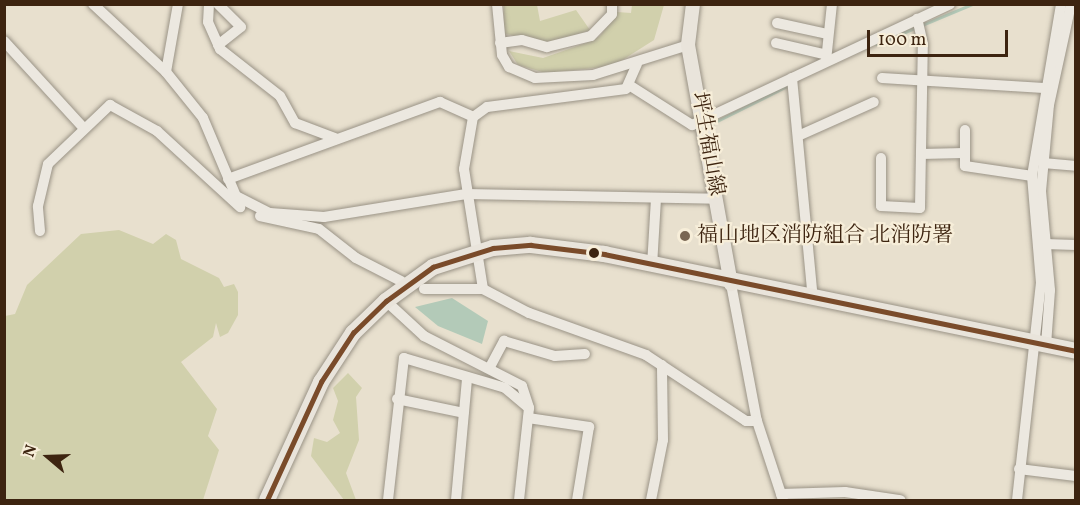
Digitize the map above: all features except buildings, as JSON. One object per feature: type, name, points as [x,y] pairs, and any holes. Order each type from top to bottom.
[{"type":"highway","points":[[267,501],[321,382],[353,333],[386,301],[433,267],[475,252],[513,245],[555,247],[731,284],[1076,351]]},
{"type":"main road","name":"坪生福山線","points":[[693,4],[688,45],[704,120],[731,284]]},
{"type":"street","points":[[93,4],[166,72],[211,131],[236,196],[257,208],[313,216],[466,194],[656,200],[717,199]]},
{"type":"street","points":[[166,72],[178,4]]},
{"type":"street","points":[[209,4],[208,22],[218,45],[280,96],[295,123],[335,138]]},
{"type":"street","points":[[218,4],[241,27],[218,45]]},
{"type":"street","points":[[497,4],[500,43],[509,67],[535,78],[593,75],[638,64],[688,45]]},
{"type":"street","points":[[500,43],[522,40],[547,47],[591,36],[612,14],[612,4]]},
{"type":"street","points":[[825,57],[832,4]]},
{"type":"street","points":[[472,117],[487,108],[629,85],[681,121],[704,120],[792,82],[825,57],[918,24],[935,8],[950,4]]},
{"type":"street","points":[[1039,344],[1041,283],[1032,176],[1044,88],[1058,46],[1061,4]]},
{"type":"street","points":[[1017,501],[1019,469],[1050,290],[1045,244],[1044,164],[1049,105],[1071,4]]},
{"type":"street","points":[[777,24],[827,34]]},
{"type":"street","points":[[881,158],[881,206],[920,208],[923,77],[918,24]]},
{"type":"street","points":[[4,41],[82,126]]},
{"type":"street","points":[[776,43],[825,57]]},
{"type":"street","points":[[629,85],[638,64]]},
{"type":"street","points":[[882,78],[923,77],[1044,88]]},
{"type":"street","points":[[792,82],[813,299]]},
{"type":"street","points":[[228,179],[335,138],[440,102],[472,117]]},
{"type":"street","points":[[798,136],[874,102]]},
{"type":"street","points":[[40,231],[38,206],[48,164],[82,126],[110,105],[157,131],[245,210],[319,229],[356,258],[401,281]]},
{"type":"street","points":[[472,117],[464,169],[475,252],[483,289]]},
{"type":"street","points":[[965,130],[965,166],[1032,176]]},
{"type":"street","points":[[921,154],[964,153]]},
{"type":"street","points":[[1044,164],[1076,166]]},
{"type":"street","points":[[652,266],[656,200]]},
{"type":"street","points":[[1045,244],[1076,245]]},
{"type":"street","points":[[731,284],[757,421],[782,497],[844,492],[900,501]]},
{"type":"street","points":[[424,289],[483,289],[662,365],[746,421],[757,421]]},
{"type":"street","points":[[386,301],[424,336],[522,386],[529,413],[519,501]]},
{"type":"street","points":[[490,368],[504,341],[555,356],[585,354]]},
{"type":"street","points":[[388,501],[397,399],[404,358],[505,388],[529,413],[589,427],[577,501]]},
{"type":"street","points":[[651,501],[663,440],[662,365]]},
{"type":"street","points":[[456,501],[467,378]]},
{"type":"street","points":[[397,399],[464,413]]},
{"type":"street","points":[[1019,469],[1072,476]]},
{"type":"shaded area","points":[[504,4],[537,5],[540,21],[576,10],[590,30],[547,45],[503,33]]},
{"type":"shaded area","points":[[632,5],[664,5],[654,40],[613,66],[546,73],[518,65],[509,51],[543,58],[586,43],[600,36],[617,12],[631,13]]},
{"type":"shaded area","points":[[119,230],[153,244],[166,234],[176,240],[181,259],[219,278],[224,287],[234,284],[238,292],[238,315],[228,333],[220,337],[216,323],[213,337],[181,362],[217,409],[208,436],[219,450],[203,500],[5,500],[5,316],[15,314],[27,285],[81,234]]},
{"type":"shaded area","points":[[452,298],[488,321],[482,344],[438,326],[415,307]]},
{"type":"shaded area","points":[[348,373],[362,388],[356,397],[359,440],[346,473],[356,500],[344,500],[311,456],[314,438],[327,442],[340,433],[333,420],[338,401],[333,388]]},
{"type":"waterway","points":[[876,44],[972,4]]},
{"type":"waterway","points":[[713,123],[789,85]]},
{"type":"waterway","points":[[1076,442],[1076,490]]},
{"type":"transit line","points":[[267,500],[321,382],[353,333],[386,301],[433,267],[493,248],[531,245],[604,254],[1076,351]]},
{"type":"place","name":"福山地区消防組合 北消防署","points":[[685,236]]}]
